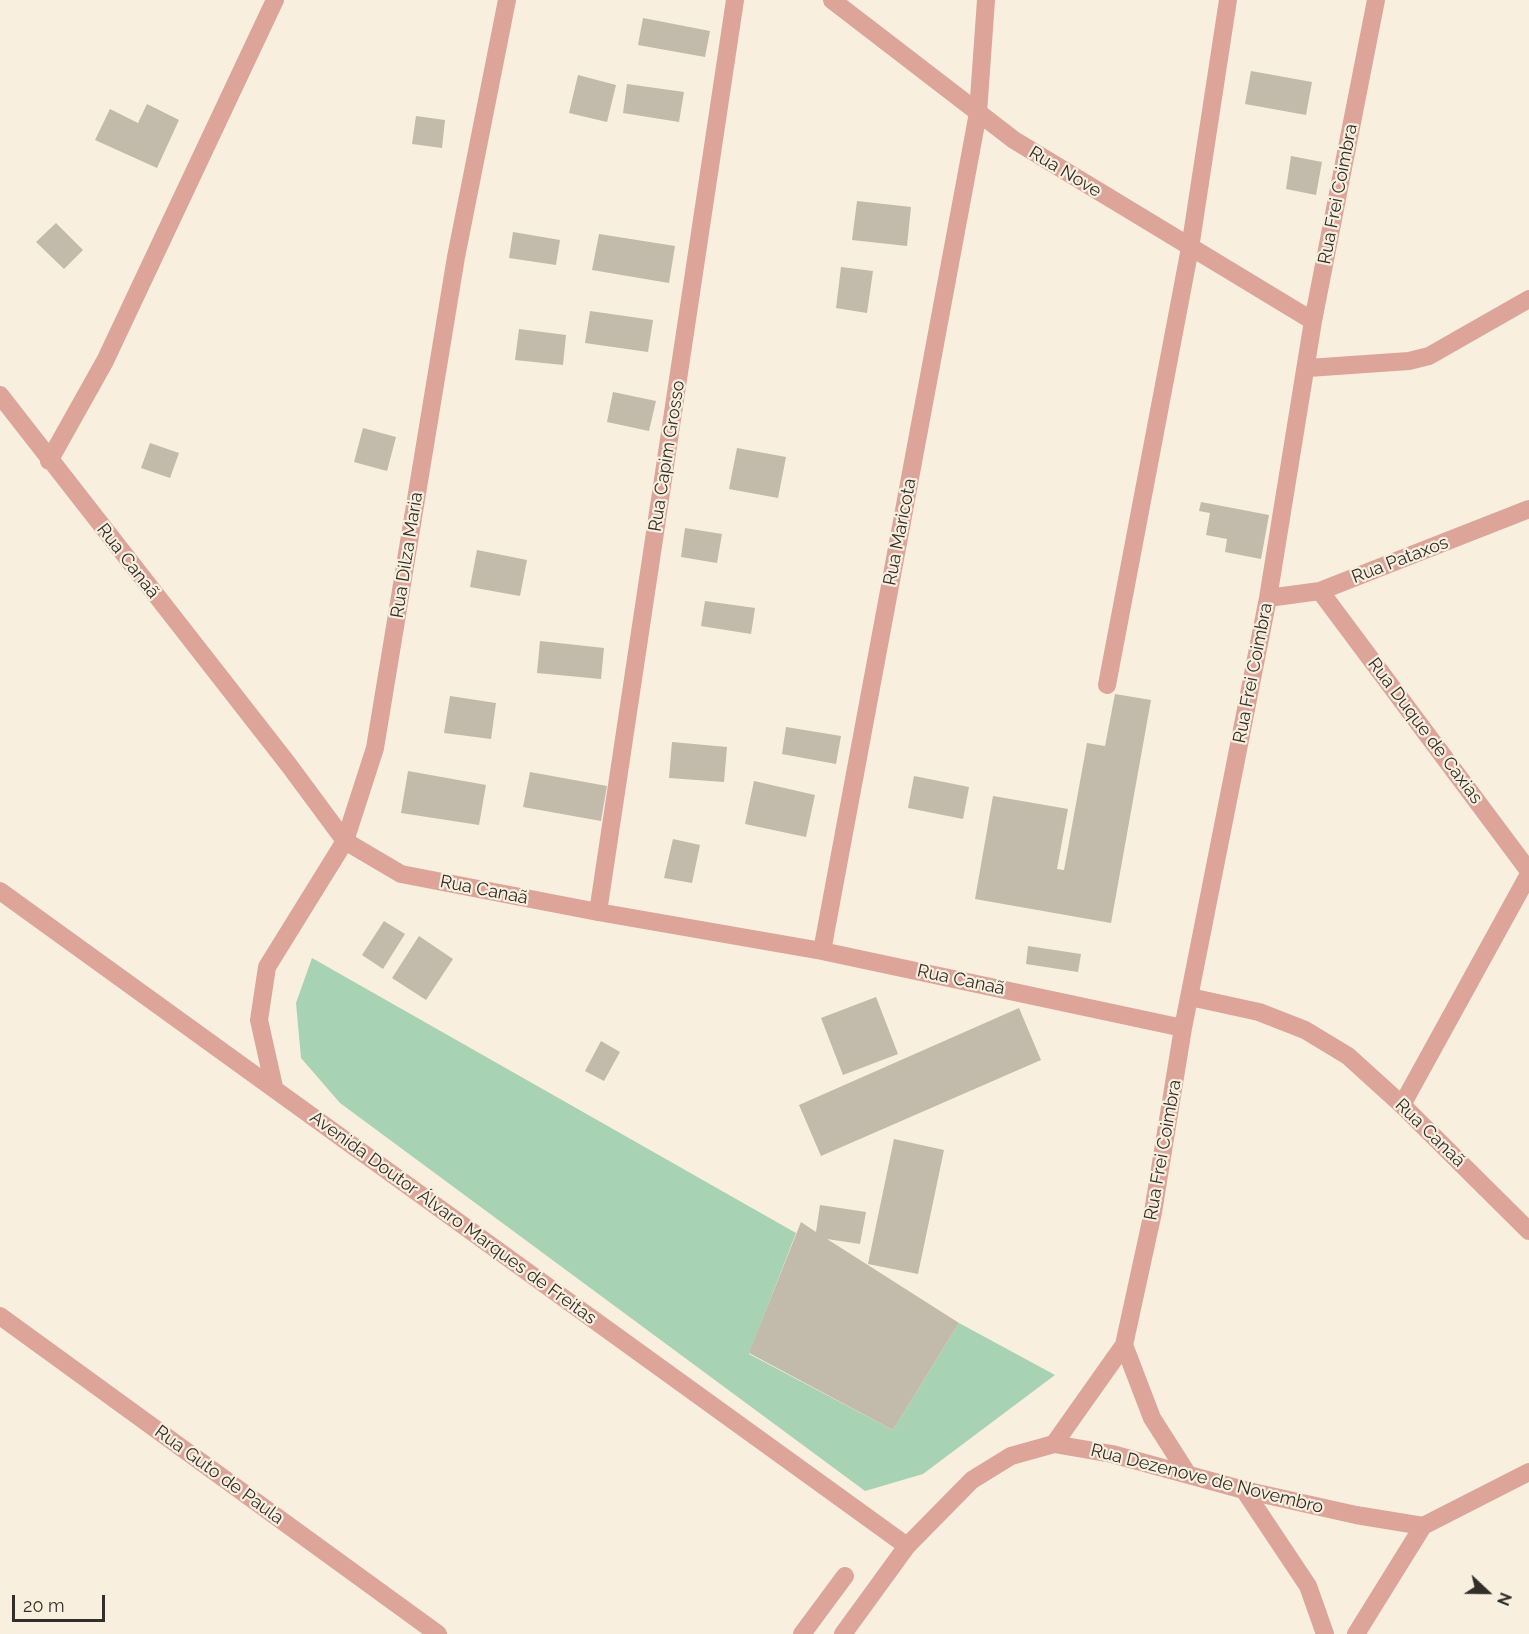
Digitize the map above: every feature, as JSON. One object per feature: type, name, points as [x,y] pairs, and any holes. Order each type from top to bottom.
[{"type":"street","points":[[49,460],[105,361],[275,0]]},
{"type":"street","name":"Rua Dilza Maria","points":[[274,1086],[259,1020],[267,967],[345,841],[375,748],[456,257],[507,0]]},
{"type":"street","name":"Rua Capim Grosso","points":[[598,912],[735,0]]},
{"type":"street","name":"Rua Nove","points":[[832,0],[1014,140],[1313,321]]},
{"type":"street","name":"Rua Maricota","points":[[822,951],[978,113],[986,0]]},
{"type":"street","points":[[1107,686],[1190,248],[1228,0]]},
{"type":"street","name":"Rua Frei Coimbra","points":[[1054,1444],[1124,1345],[1153,1212],[1183,1028],[1268,598],[1308,368],[1313,321],[1376,0]]},
{"type":"street","points":[[1308,368],[1409,361],[1429,356],[1529,299]]},
{"type":"street","name":"Rua Canaã","points":[[0,395],[288,764],[345,841],[401,874],[598,912],[822,951],[1183,1028]]},
{"type":"street","name":"Rua Pataxos","points":[[1268,598],[1320,591],[1529,509]]},
{"type":"street","name":"Rua Duque de Caxias","points":[[1320,591],[1529,872]]},
{"type":"street","points":[[1402,1105],[1529,872]]},
{"type":"street","name":"Avenida Doutor Álvaro Marques de Freitas","points":[[0,891],[274,1086],[446,1215],[907,1546]]},
{"type":"street","name":"Rua Canaã","points":[[1190,997],[1259,1012],[1305,1030],[1348,1056],[1402,1105],[1529,1231]]},
{"type":"street","name":"Rua Guto de Paula","points":[[0,1316],[438,1634]]},
{"type":"street","points":[[1124,1345],[1152,1418],[1187,1473]]},
{"type":"street","name":"Rua Dezenove de Novembro","points":[[843,1634],[907,1546],[972,1480],[1011,1456],[1054,1444],[1112,1454],[1244,1490],[1356,1515],[1423,1526]]},
{"type":"street","points":[[1356,1634],[1423,1526],[1529,1472]]},
{"type":"street","points":[[1244,1490],[1308,1586],[1325,1634]]},
{"type":"street","points":[[802,1634],[845,1576]]},
{"type":"green space","points":[[312,958],[796,1233],[749,1354],[893,1430],[959,1323],[1055,1375],[923,1474],[865,1491],[340,1103],[301,1058],[296,1003]]},
{"type":"building","points":[[643,18],[710,31],[705,57],[638,45]]},
{"type":"building","points":[[1251,71],[1312,82],[1306,115],[1245,104]]},
{"type":"building","points":[[578,75],[616,85],[607,122],[569,113]]},
{"type":"building","points":[[627,84],[684,92],[679,122],[623,113]]},
{"type":"building","points":[[147,104],[179,120],[157,168],[95,140],[110,109],[138,123]]},
{"type":"building","points":[[416,116],[445,120],[442,148],[412,144]]},
{"type":"building","points":[[1291,156],[1322,162],[1316,195],[1286,189]]},
{"type":"building","points":[[857,201],[911,207],[907,246],[852,240]]},
{"type":"building","points":[[56,223],[83,250],[64,269],[36,242]]},
{"type":"building","points":[[513,232],[560,240],[556,265],[509,258]]},
{"type":"building","points":[[599,234],[675,246],[669,283],[592,270]]},
{"type":"building","points":[[841,267],[873,271],[867,313],[836,308]]},
{"type":"building","points":[[590,311],[653,320],[648,352],[585,343]]},
{"type":"building","points":[[519,329],[566,335],[563,365],[515,360]]},
{"type":"building","points":[[613,392],[656,401],[649,431],[607,422]]},
{"type":"building","points":[[363,428],[396,437],[387,471],[354,462]]},
{"type":"building","points":[[150,443],[179,453],[170,478],[141,468]]},
{"type":"building","points":[[737,448],[786,457],[778,498],[729,489]]},
{"type":"building","points":[[1201,502],[1269,515],[1261,559],[1225,552],[1227,539],[1206,535],[1210,513],[1199,511]]},
{"type":"building","points":[[685,528],[722,534],[717,563],[681,557]]},
{"type":"building","points":[[477,550],[527,560],[520,596],[470,587]]},
{"type":"building","points":[[705,601],[755,608],[751,634],[701,626]]},
{"type":"building","points":[[540,641],[604,648],[601,679],[537,673]]},
{"type":"building","points":[[1115,694],[1151,700],[1111,923],[975,899],[993,796],[1068,809],[1057,869],[1064,870],[1087,743],[1105,746]]},
{"type":"building","points":[[450,696],[496,703],[491,739],[444,733]]},
{"type":"building","points":[[786,727],[841,736],[836,764],[782,754]]},
{"type":"building","points":[[672,742],[727,747],[724,782],[669,778]]},
{"type":"building","points":[[408,771],[486,785],[479,825],[401,813]]},
{"type":"building","points":[[530,772],[607,786],[601,821],[523,807]]},
{"type":"building","points":[[914,776],[969,787],[963,819],[908,808]]},
{"type":"building","points":[[754,781],[815,795],[806,837],[745,824]]},
{"type":"building","points":[[673,839],[700,845],[692,883],[664,878]]},
{"type":"building","points":[[384,921],[405,934],[383,969],[362,955]]},
{"type":"building","points":[[419,936],[453,959],[426,1000],[392,978]]},
{"type":"building","points":[[1028,946],[1081,954],[1078,972],[1026,964]]},
{"type":"building","points":[[876,997],[898,1054],[843,1075],[821,1018]]},
{"type":"building","points":[[1019,1008],[1041,1060],[821,1156],[799,1105]]},
{"type":"building","points":[[601,1041],[620,1052],[604,1081],[585,1071]]},
{"type":"building","points":[[894,1139],[944,1150],[918,1274],[868,1264]]},
{"type":"building","points":[[820,1205],[866,1212],[860,1244],[827,1239],[959,1323],[893,1430],[749,1353],[801,1222],[816,1232]]}]
